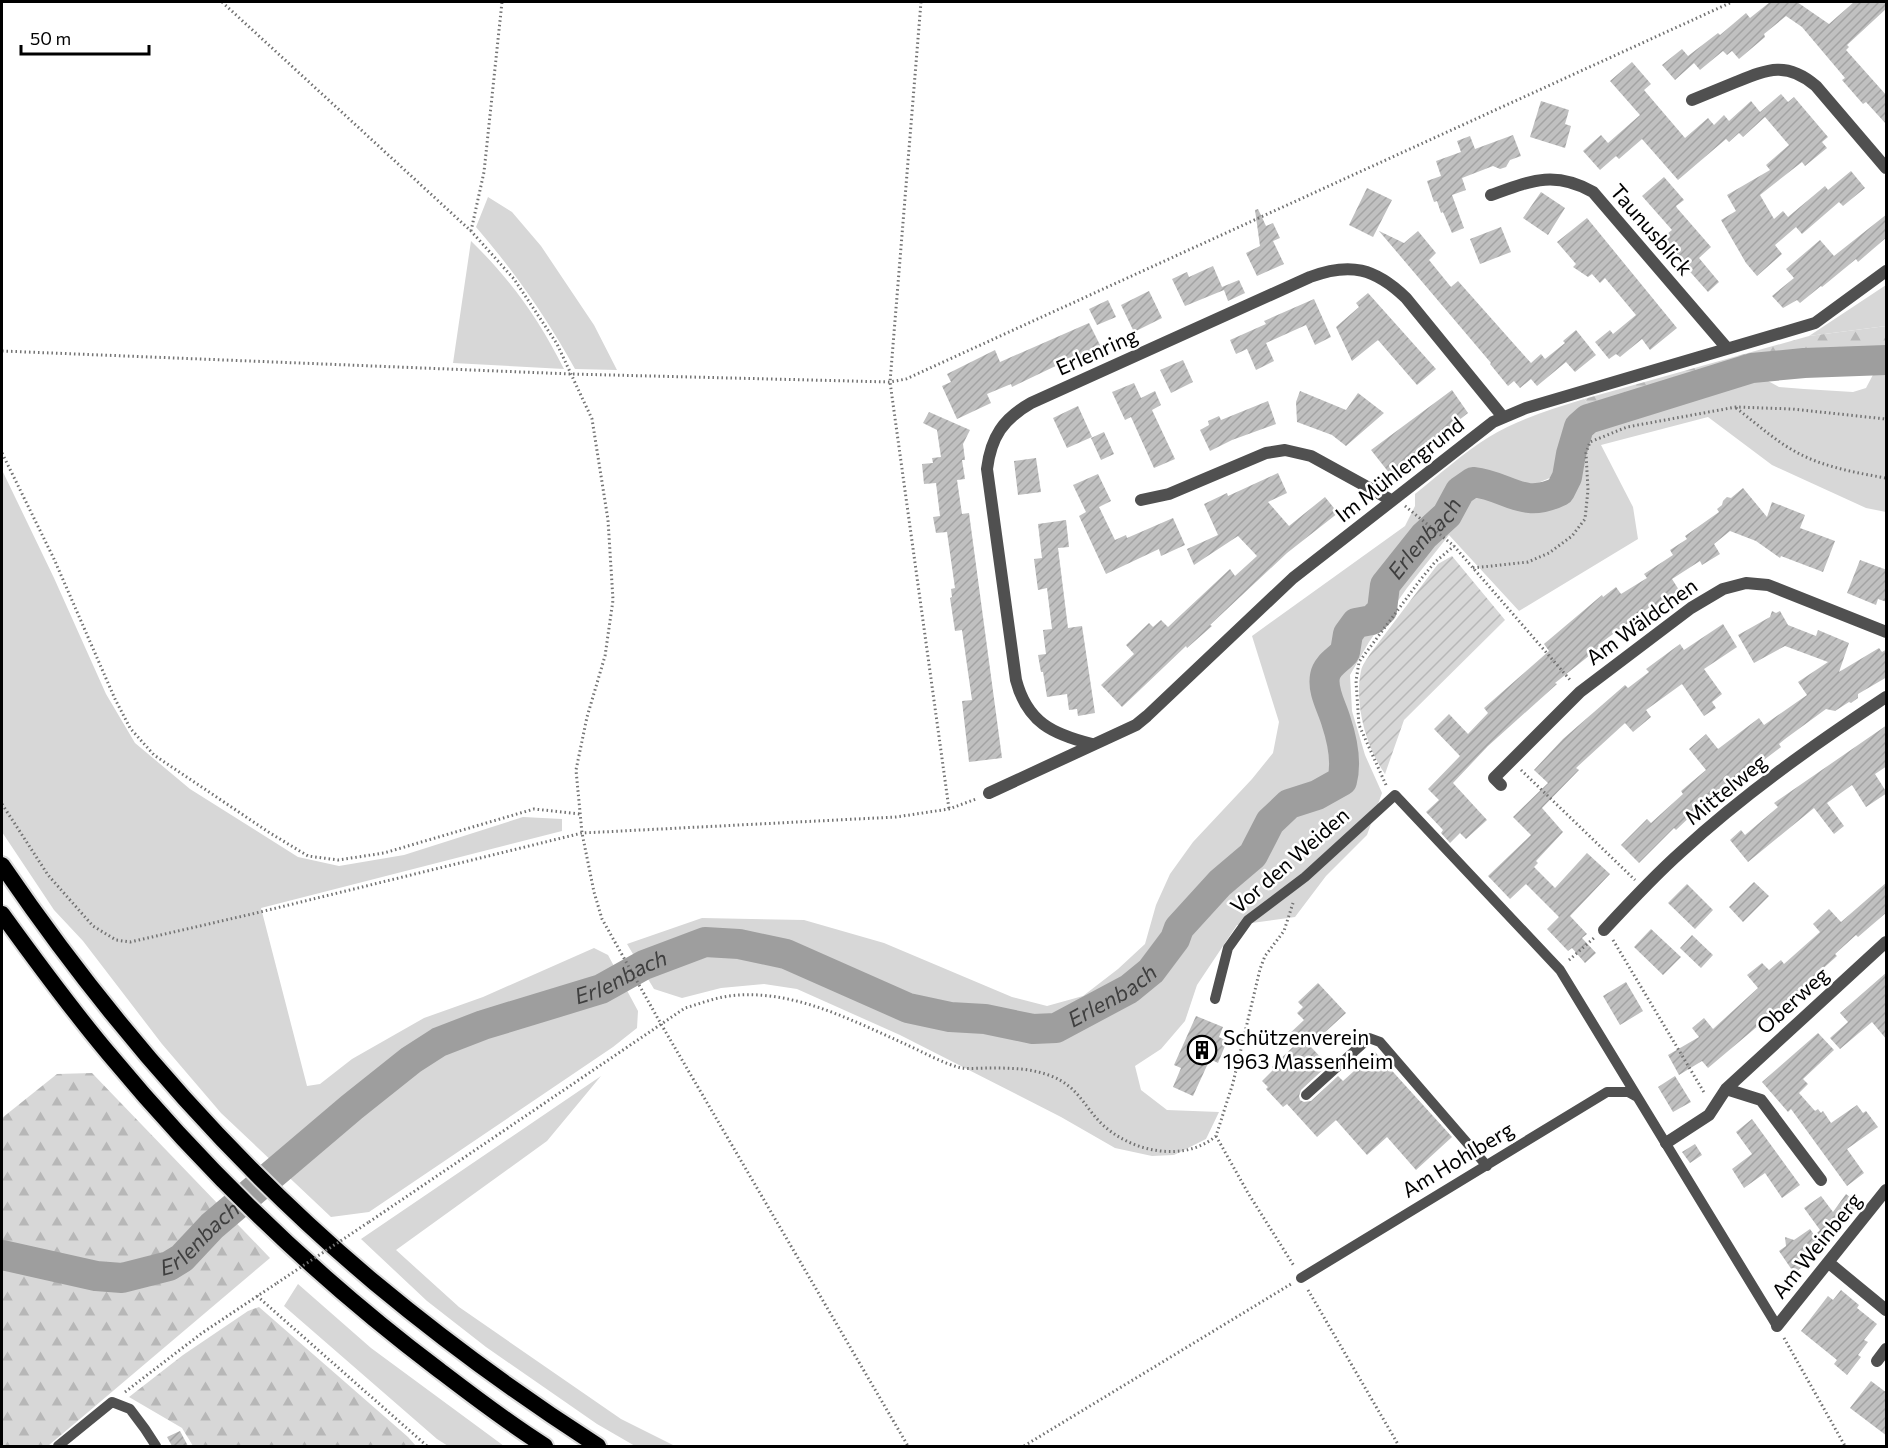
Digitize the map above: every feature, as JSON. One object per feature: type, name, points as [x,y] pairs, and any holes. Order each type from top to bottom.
[{"type":"highway","points":[[2,865],[74,964],[123,1026],[192,1106],[257,1173],[366,1275],[437,1333],[501,1381],[598,1446]]},
{"type":"highway","points":[[2,914],[108,1053],[171,1125],[237,1193],[356,1304],[484,1405],[545,1446]]},
{"type":"street","points":[[1692,100],[1770,69],[1794,72],[1816,86],[1887,168]]},
{"type":"street","name":"Taunusblick","points":[[1491,195],[1544,178],[1572,182],[1593,192],[1726,348]]},
{"type":"street","name":"Erlenring","points":[[1092,744],[1067,738],[1037,720],[1023,701],[1016,680],[987,469],[995,439],[1011,416],[1031,403],[1310,277],[1322,272],[1350,268],[1373,273],[1396,288],[1503,417]]},
{"type":"street","name":"Im Mühlengrund","points":[[989,793],[1126,730],[1147,716],[1269,599],[1391,500],[1503,417],[1815,323],[1887,272]]},
{"type":"street","points":[[1141,500],[1169,494],[1266,453],[1285,450],[1311,456],[1391,500]]},
{"type":"street","name":"Am Wäldchen","points":[[1501,785],[1494,778],[1580,692],[1691,608],[1723,589],[1746,583],[1768,585],[1887,632]]},
{"type":"street","name":"Mittelweg","points":[[1604,930],[1682,851],[1733,808],[1840,728],[1887,697]]},
{"type":"street","name":"Oberweg","points":[[1666,1143],[1709,1115],[1726,1089],[1887,942]]},
{"type":"street","points":[[1726,1089],[1761,1100],[1821,1180]]},
{"type":"street","name":"Am Weinberg","points":[[1777,1326],[1887,1190]]},
{"type":"street","points":[[1829,1263],[1887,1310]]},
{"type":"street","points":[[1877,1361],[1887,1349]]},
{"type":"lane","name":"Vor den Weiden","points":[[1215,999],[1228,948],[1248,920],[1305,877],[1395,795]]},
{"type":"lane","points":[[1395,795],[1560,970],[1777,1326]]},
{"type":"lane","points":[[1306,1095],[1369,1038],[1380,1042],[1487,1166]]},
{"type":"lane","name":"Am Hohlberg","points":[[1301,1278],[1607,1092],[1628,1092],[1637,1097]]},
{"type":"lane","points":[[58,1446],[112,1402],[130,1409],[156,1446]]},
{"type":"path","points":[[222,2],[471,231],[514,279],[557,344],[592,419],[608,520],[613,600],[605,656],[587,717],[576,770],[582,833],[602,919],[615,945],[908,1446]]},
{"type":"path","points":[[471,231],[484,172],[502,2]]},
{"type":"path","points":[[921,2],[890,382],[949,809]]},
{"type":"path","points":[[2,351],[571,374],[890,382],[906,379],[1732,2]]},
{"type":"path","points":[[1736,407],[1798,454],[1850,471],[1887,477]]},
{"type":"path","points":[[1473,568],[1528,562],[1549,553],[1572,536],[1585,519],[1588,490],[1586,453],[1590,442],[1627,427],[1736,407],[1792,409],[1887,419]]},
{"type":"path","points":[[2,453],[54,559],[130,728],[154,755],[270,833],[308,856],[338,860],[384,853],[534,809],[580,814]]},
{"type":"path","points":[[1410,511],[1454,546],[1580,692]]},
{"type":"path","points":[[1395,795],[1383,781],[1359,725],[1356,681],[1359,662],[1421,579],[1435,562],[1454,546]]},
{"type":"path","points":[[1511,760],[1643,888]]},
{"type":"path","points":[[2,804],[48,875],[93,926],[116,940],[130,942],[582,833],[896,817],[949,809],[989,793]]},
{"type":"path","points":[[112,1402],[257,1296],[685,1008],[729,996],[768,996],[796,1001],[840,1015],[962,1068],[1011,1068],[1052,1076],[1066,1083],[1078,1094],[1092,1114],[1122,1140],[1156,1151],[1176,1151],[1200,1147],[1216,1137],[1236,1072],[1260,969],[1265,956],[1284,931],[1305,877]]},
{"type":"path","points":[[1560,970],[1604,930],[1613,941],[1700,1084],[1712,1109]]},
{"type":"path","points":[[1024,1446],[1301,1278]]},
{"type":"path","points":[[257,1296],[427,1446]]},
{"type":"path","points":[[1777,1326],[1845,1446]]},
{"type":"path","points":[[1378,1409],[1399,1446]]},
{"type":"green space","points":[[488,197],[512,212],[541,246],[594,325],[617,370],[575,369],[529,295],[476,227]]},
{"type":"green space","points":[[471,241],[499,270],[523,301],[545,333],[564,369],[453,363]]},
{"type":"green space","points":[[1886,285],[1886,326],[1809,336]]},
{"type":"green space","points":[[1886,326],[1886,351],[1753,364],[1593,410],[1584,399],[1809,336]]},
{"type":"green space","points":[[1886,368],[1886,512],[1866,508],[1772,465],[1708,417],[1601,445],[1633,507],[1638,539],[1519,611],[1449,535],[1407,588],[1369,642],[1350,675],[1352,711],[1365,755],[1382,793],[1367,835],[1326,876],[1295,917],[1237,925],[1197,985],[1185,1021],[1161,1049],[1135,1066],[1141,1090],[1167,1110],[1219,1112],[1206,1139],[1174,1155],[1152,1156],[1115,1148],[1061,1117],[900,1035],[797,989],[764,984],[721,988],[682,998],[654,989],[627,944],[702,918],[804,920],[884,943],[1012,997],[1047,1006],[1083,996],[1118,969],[1145,944],[1156,905],[1170,874],[1193,842],[1273,753],[1279,722],[1252,636],[1405,526],[1415,506],[1415,494],[1460,457],[1489,437],[1512,425],[1584,399],[1593,410],[1580,420],[1569,443],[1559,474],[1531,486],[1503,481],[1484,471],[1465,498],[1475,492],[1488,492],[1521,506],[1542,505],[1564,497],[1575,480],[1580,448],[1586,432],[1600,422],[1759,376],[1779,387],[1853,392],[1866,388],[1876,369]]},
{"type":"green space","points":[[2,470],[106,694],[135,743],[190,789],[298,857],[339,866],[404,855],[523,817],[562,819],[562,831],[261,908],[307,1086],[320,1084],[352,1059],[424,1018],[483,997],[594,948],[608,955],[638,1011],[637,1028],[613,1047],[369,1212],[331,1217],[221,1113],[162,1044],[83,941],[54,910],[2,832]]},
{"type":"green space","points":[[1452,556],[1505,620],[1404,720],[1385,774],[1372,751],[1363,725],[1359,684],[1363,664],[1438,564]]},
{"type":"green space","points":[[92,1073],[270,1258],[48,1446],[2,1446],[2,1118],[57,1074]]},
{"type":"green space","points":[[601,1076],[547,1141],[396,1250],[459,1307],[621,1419],[675,1446],[635,1446],[597,1424],[486,1347],[427,1301],[361,1239]]},
{"type":"green space","points":[[298,1284],[371,1348],[504,1446],[448,1446],[437,1439],[284,1306]]},
{"type":"green space","points":[[259,1307],[416,1446],[193,1446],[182,1428],[129,1397],[183,1355],[248,1311]]},
{"type":"building","points":[[1770,2],[1797,2],[1829,24],[1854,2],[1887,2],[1887,8],[1847,45],[1849,47],[1846,50],[1887,96],[1887,125],[1866,102],[1863,104],[1842,80],[1845,78],[1802,27],[1786,16],[1739,59],[1732,51],[1727,55],[1723,51],[1700,70],[1688,56],[1718,33],[1720,35],[1746,13],[1750,18]]},
{"type":"building","points":[[1682,49],[1694,63],[1675,80],[1662,65]]},
{"type":"building","points":[[1632,62],[1651,84],[1644,90],[1685,138],[1708,118],[1714,125],[1724,115],[1729,121],[1751,101],[1760,112],[1781,94],[1788,102],[1794,97],[1828,137],[1822,142],[1827,148],[1805,166],[1802,162],[1760,195],[1774,219],[1783,211],[1788,217],[1825,186],[1828,190],[1851,171],[1865,188],[1843,206],[1839,202],[1802,234],[1796,227],[1775,245],[1782,254],[1757,276],[1746,263],[1721,220],[1736,211],[1727,195],[1770,170],[1766,165],[1789,145],[1765,117],[1743,137],[1739,133],[1729,142],[1726,139],[1678,180],[1642,139],[1619,159],[1616,156],[1600,170],[1583,151],[1601,135],[1608,143],[1640,115],[1610,81]]},
{"type":"building","points":[[1541,101],[1569,110],[1565,124],[1571,126],[1565,148],[1530,137]]},
{"type":"building","points":[[1513,135],[1521,156],[1510,160],[1506,167],[1500,169],[1493,166],[1462,178],[1466,190],[1452,195],[1464,228],[1452,233],[1437,201],[1434,202],[1427,181],[1441,176],[1436,161],[1461,152],[1457,141],[1470,136],[1475,149]]},
{"type":"building","points":[[1664,177],[1684,200],[1676,206],[1677,208],[1711,247],[1699,258],[1719,282],[1708,292],[1661,239],[1672,230],[1642,196]]},
{"type":"building","points":[[1367,188],[1392,200],[1373,237],[1349,225]]},
{"type":"building","points":[[1541,192],[1565,208],[1548,235],[1523,218]]},
{"type":"building","points":[[1258,209],[1266,226],[1273,223],[1280,238],[1273,241],[1284,264],[1257,276],[1246,253],[1260,246],[1255,210]]},
{"type":"building","points":[[1887,214],[1887,237],[1858,262],[1856,259],[1800,303],[1797,300],[1783,308],[1772,296],[1794,278],[1786,269],[1820,240],[1834,256]]},
{"type":"building","points":[[1587,218],[1677,328],[1650,350],[1642,339],[1620,357],[1616,354],[1609,359],[1595,342],[1610,330],[1613,334],[1636,315],[1605,278],[1600,283],[1592,274],[1588,277],[1573,267],[1576,264],[1557,242]]},
{"type":"building","points":[[1501,227],[1511,252],[1480,264],[1470,239]]},
{"type":"building","points":[[1379,231],[1404,243],[1418,231],[1436,253],[1429,260],[1451,287],[1458,281],[1531,363],[1541,354],[1545,359],[1565,343],[1563,341],[1576,330],[1596,355],[1575,372],[1566,362],[1537,386],[1531,379],[1520,388],[1514,381],[1508,386]]},
{"type":"building","points":[[1213,266],[1222,287],[1239,280],[1245,293],[1228,301],[1224,290],[1185,306],[1172,279],[1187,272],[1189,277]]},
{"type":"building","points":[[1149,291],[1162,318],[1134,332],[1121,305]]},
{"type":"building","points":[[1368,293],[1436,369],[1417,385],[1378,340],[1352,361],[1336,327],[1359,307],[1356,303]]},
{"type":"building","points":[[1314,299],[1331,337],[1315,345],[1306,325],[1266,343],[1274,361],[1256,370],[1247,349],[1236,354],[1230,340],[1266,324],[1264,321]]},
{"type":"building","points":[[1108,300],[1116,317],[1097,325],[1089,309]]},
{"type":"building","points":[[1089,323],[1101,347],[1012,387],[1011,384],[987,394],[991,403],[957,419],[942,386],[951,382],[947,374],[995,350],[1000,362]]},
{"type":"building","points":[[1183,360],[1193,382],[1171,393],[1160,370]]},
{"type":"building","points":[[1134,383],[1141,398],[1155,391],[1161,405],[1152,410],[1175,459],[1154,468],[1131,417],[1125,420],[1112,392]]},
{"type":"building","points":[[1452,390],[1468,413],[1390,474],[1371,450]]},
{"type":"building","points":[[1300,391],[1346,410],[1358,393],[1384,413],[1346,446],[1332,435],[1297,422],[1296,402]]},
{"type":"building","points":[[1268,401],[1276,424],[1232,440],[1210,451],[1200,430],[1209,425],[1208,421],[1219,416],[1221,420]]},
{"type":"building","points":[[1078,406],[1092,437],[1067,448],[1053,418]]},
{"type":"building","points":[[929,412],[970,430],[963,444],[965,460],[962,460],[965,479],[957,480],[962,514],[969,513],[1002,758],[969,762],[962,701],[972,700],[962,630],[955,631],[950,598],[952,597],[951,589],[955,588],[947,532],[936,533],[933,517],[940,516],[936,483],[924,484],[922,464],[933,463],[932,458],[941,457],[937,430],[923,423]]},
{"type":"building","points":[[1104,432],[1114,454],[1101,460],[1091,438]]},
{"type":"building","points":[[1036,458],[1041,492],[1018,495],[1014,461]]},
{"type":"building","points":[[1278,473],[1287,493],[1268,502],[1289,526],[1325,497],[1338,513],[1287,553],[1210,625],[1212,626],[1187,648],[1186,646],[1122,707],[1101,685],[1134,654],[1126,645],[1149,623],[1153,627],[1161,620],[1168,627],[1230,569],[1235,576],[1257,556],[1238,536],[1194,565],[1187,549],[1218,535],[1204,504],[1227,493],[1228,496]]},
{"type":"building","points":[[1098,474],[1111,501],[1099,507],[1115,540],[1126,535],[1127,538],[1173,518],[1185,545],[1161,556],[1159,549],[1106,574],[1079,516],[1086,512],[1073,485]]},
{"type":"building","points":[[1743,488],[1767,517],[1772,502],[1805,515],[1800,528],[1835,541],[1823,572],[1781,556],[1780,558],[1756,541],[1730,531],[1714,544],[1720,554],[1702,565],[1700,561],[1672,579],[1679,590],[1655,606],[1654,604],[1598,645],[1600,647],[1555,683],[1557,684],[1488,746],[1453,783],[1487,820],[1466,839],[1460,833],[1450,843],[1441,833],[1443,830],[1426,812],[1439,800],[1428,789],[1460,756],[1434,729],[1449,714],[1468,734],[1488,713],[1484,708],[1549,651],[1544,644],[1602,595],[1603,597],[1616,587],[1621,594],[1647,578],[1644,574],[1673,555],[1670,550],[1687,539],[1685,536],[1719,512],[1717,509],[1727,497],[1731,498]]},
{"type":"building","points":[[1066,520],[1069,547],[1058,548],[1068,628],[1082,626],[1095,713],[1078,716],[1077,709],[1069,710],[1067,694],[1047,697],[1038,655],[1046,654],[1043,630],[1052,629],[1047,588],[1038,590],[1034,559],[1042,558],[1038,524]]},
{"type":"building","points":[[1860,560],[1887,570],[1887,602],[1878,599],[1876,605],[1847,593]]},
{"type":"building","points":[[1772,611],[1776,613],[1780,611],[1788,625],[1816,636],[1818,630],[1849,643],[1839,672],[1879,648],[1882,652],[1887,649],[1887,677],[1858,694],[1858,698],[1851,703],[1835,711],[1826,709],[1785,739],[1779,744],[1781,747],[1752,769],[1749,766],[1715,793],[1676,830],[1674,828],[1639,863],[1621,845],[1647,819],[1651,823],[1683,794],[1681,791],[1706,770],[1689,749],[1706,734],[1718,749],[1759,718],[1764,725],[1807,695],[1798,682],[1828,662],[1785,646],[1754,663],[1738,635],[1770,617]]},
{"type":"building","points":[[1723,624],[1737,647],[1704,669],[1722,694],[1712,702],[1716,708],[1704,716],[1682,684],[1646,710],[1651,717],[1633,732],[1625,723],[1576,768],[1579,770],[1542,808],[1563,832],[1536,861],[1538,863],[1534,867],[1555,888],[1587,853],[1610,874],[1570,916],[1587,934],[1582,938],[1596,953],[1585,963],[1572,948],[1568,951],[1547,929],[1559,917],[1526,884],[1510,899],[1488,876],[1531,835],[1513,817],[1548,783],[1534,770],[1563,739],[1625,685],[1628,688],[1649,672],[1646,669],[1680,644],[1684,650]]},
{"type":"building","points":[[1887,725],[1887,766],[1875,774],[1887,793],[1866,807],[1852,785],[1827,803],[1844,826],[1834,834],[1814,808],[1748,862],[1730,840],[1741,830],[1745,835],[1778,807],[1774,803]]},
{"type":"building","points":[[1754,882],[1769,896],[1743,922],[1729,907]]},
{"type":"building","points":[[1887,882],[1887,912],[1835,954],[1837,956],[1782,1005],[1784,1007],[1767,1022],[1765,1020],[1708,1068],[1702,1061],[1679,1075],[1668,1055],[1699,1037],[1692,1028],[1704,1018],[1713,1029],[1758,988],[1747,975],[1762,963],[1769,970],[1781,960],[1784,964],[1820,932],[1813,924],[1829,909],[1841,922]]},
{"type":"building","points":[[1687,884],[1713,910],[1695,929],[1668,903]]},
{"type":"building","points":[[1651,929],[1681,957],[1663,975],[1634,947]]},
{"type":"building","points":[[1692,935],[1713,955],[1701,968],[1680,948]]},
{"type":"building","points":[[1887,972],[1887,1040],[1872,1022],[1840,1049],[1830,1038],[1848,1022],[1840,1013]]},
{"type":"building","points":[[1626,982],[1643,1011],[1620,1025],[1603,996]]},
{"type":"building","points":[[1318,983],[1346,1013],[1310,1046],[1328,1065],[1301,1090],[1300,1100],[1311,1101],[1338,1076],[1343,1081],[1375,1052],[1452,1137],[1416,1170],[1387,1137],[1367,1155],[1336,1120],[1317,1137],[1287,1104],[1283,1107],[1266,1089],[1268,1087],[1262,1081],[1274,1069],[1272,1067],[1294,1046],[1286,1037],[1304,1020],[1297,1013],[1303,1007],[1298,1002]]},
{"type":"building","name":"Schützenverein 1963 Massenheim","points":[[1196,1016],[1223,1027],[1219,1037],[1227,1041],[1218,1063],[1210,1059],[1193,1096],[1173,1087],[1181,1068],[1174,1065]]},
{"type":"building","points":[[1818,1033],[1834,1050],[1803,1079],[1808,1084],[1799,1093],[1815,1111],[1818,1109],[1821,1113],[1823,1111],[1831,1123],[1857,1105],[1863,1113],[1866,1111],[1878,1127],[1847,1149],[1864,1173],[1847,1186],[1791,1109],[1788,1112],[1762,1082]]},
{"type":"building","points":[[1675,1076],[1691,1102],[1673,1112],[1658,1087]]},
{"type":"building","points":[[1752,1119],[1800,1185],[1782,1198],[1765,1173],[1744,1188],[1732,1169],[1752,1154],[1736,1132]]},
{"type":"building","points":[[1695,1144],[1702,1155],[1690,1163],[1682,1152]]},
{"type":"building","points":[[1846,1194],[1860,1205],[1820,1236],[1817,1233],[1820,1230],[1804,1208],[1821,1196],[1833,1212]]},
{"type":"building","points":[[1810,1229],[1824,1249],[1794,1273],[1779,1251],[1786,1246],[1785,1237],[1794,1240]]},
{"type":"building","points":[[1841,1290],[1859,1305],[1857,1308],[1877,1324],[1864,1340],[1868,1342],[1858,1355],[1861,1357],[1847,1375],[1834,1364],[1837,1360],[1801,1331],[1828,1296],[1833,1300]]},
{"type":"building","points":[[1871,1381],[1887,1393],[1887,1436],[1850,1408]]},
{"type":"building","points":[[180,1431],[188,1446],[172,1446],[167,1437]]},
{"type":"waterway","name":"Erlenbach","points":[[2,1255],[96,1276],[122,1278],[169,1266],[182,1258],[212,1226],[352,1107],[411,1060],[439,1042],[483,1025],[601,989],[644,965],[705,942],[739,944],[786,954],[908,1008],[950,1017],[985,1019],[1033,1029],[1056,1028],[1129,989],[1151,971],[1175,939],[1179,928],[1220,883],[1253,855],[1270,822],[1289,804],[1317,795],[1342,781],[1343,751],[1326,693],[1324,682],[1326,672],[1345,652],[1348,634],[1356,623],[1372,620],[1382,610],[1385,585],[1424,536],[1447,515],[1460,491],[1473,482],[1486,484],[1525,498],[1547,496],[1560,491],[1567,477],[1579,427],[1588,419],[1752,368],[1804,363],[1886,360]]},
{"type":"place","name":"Schützenverein 1963 Massenheim","points":[[1202,1050]]}]
